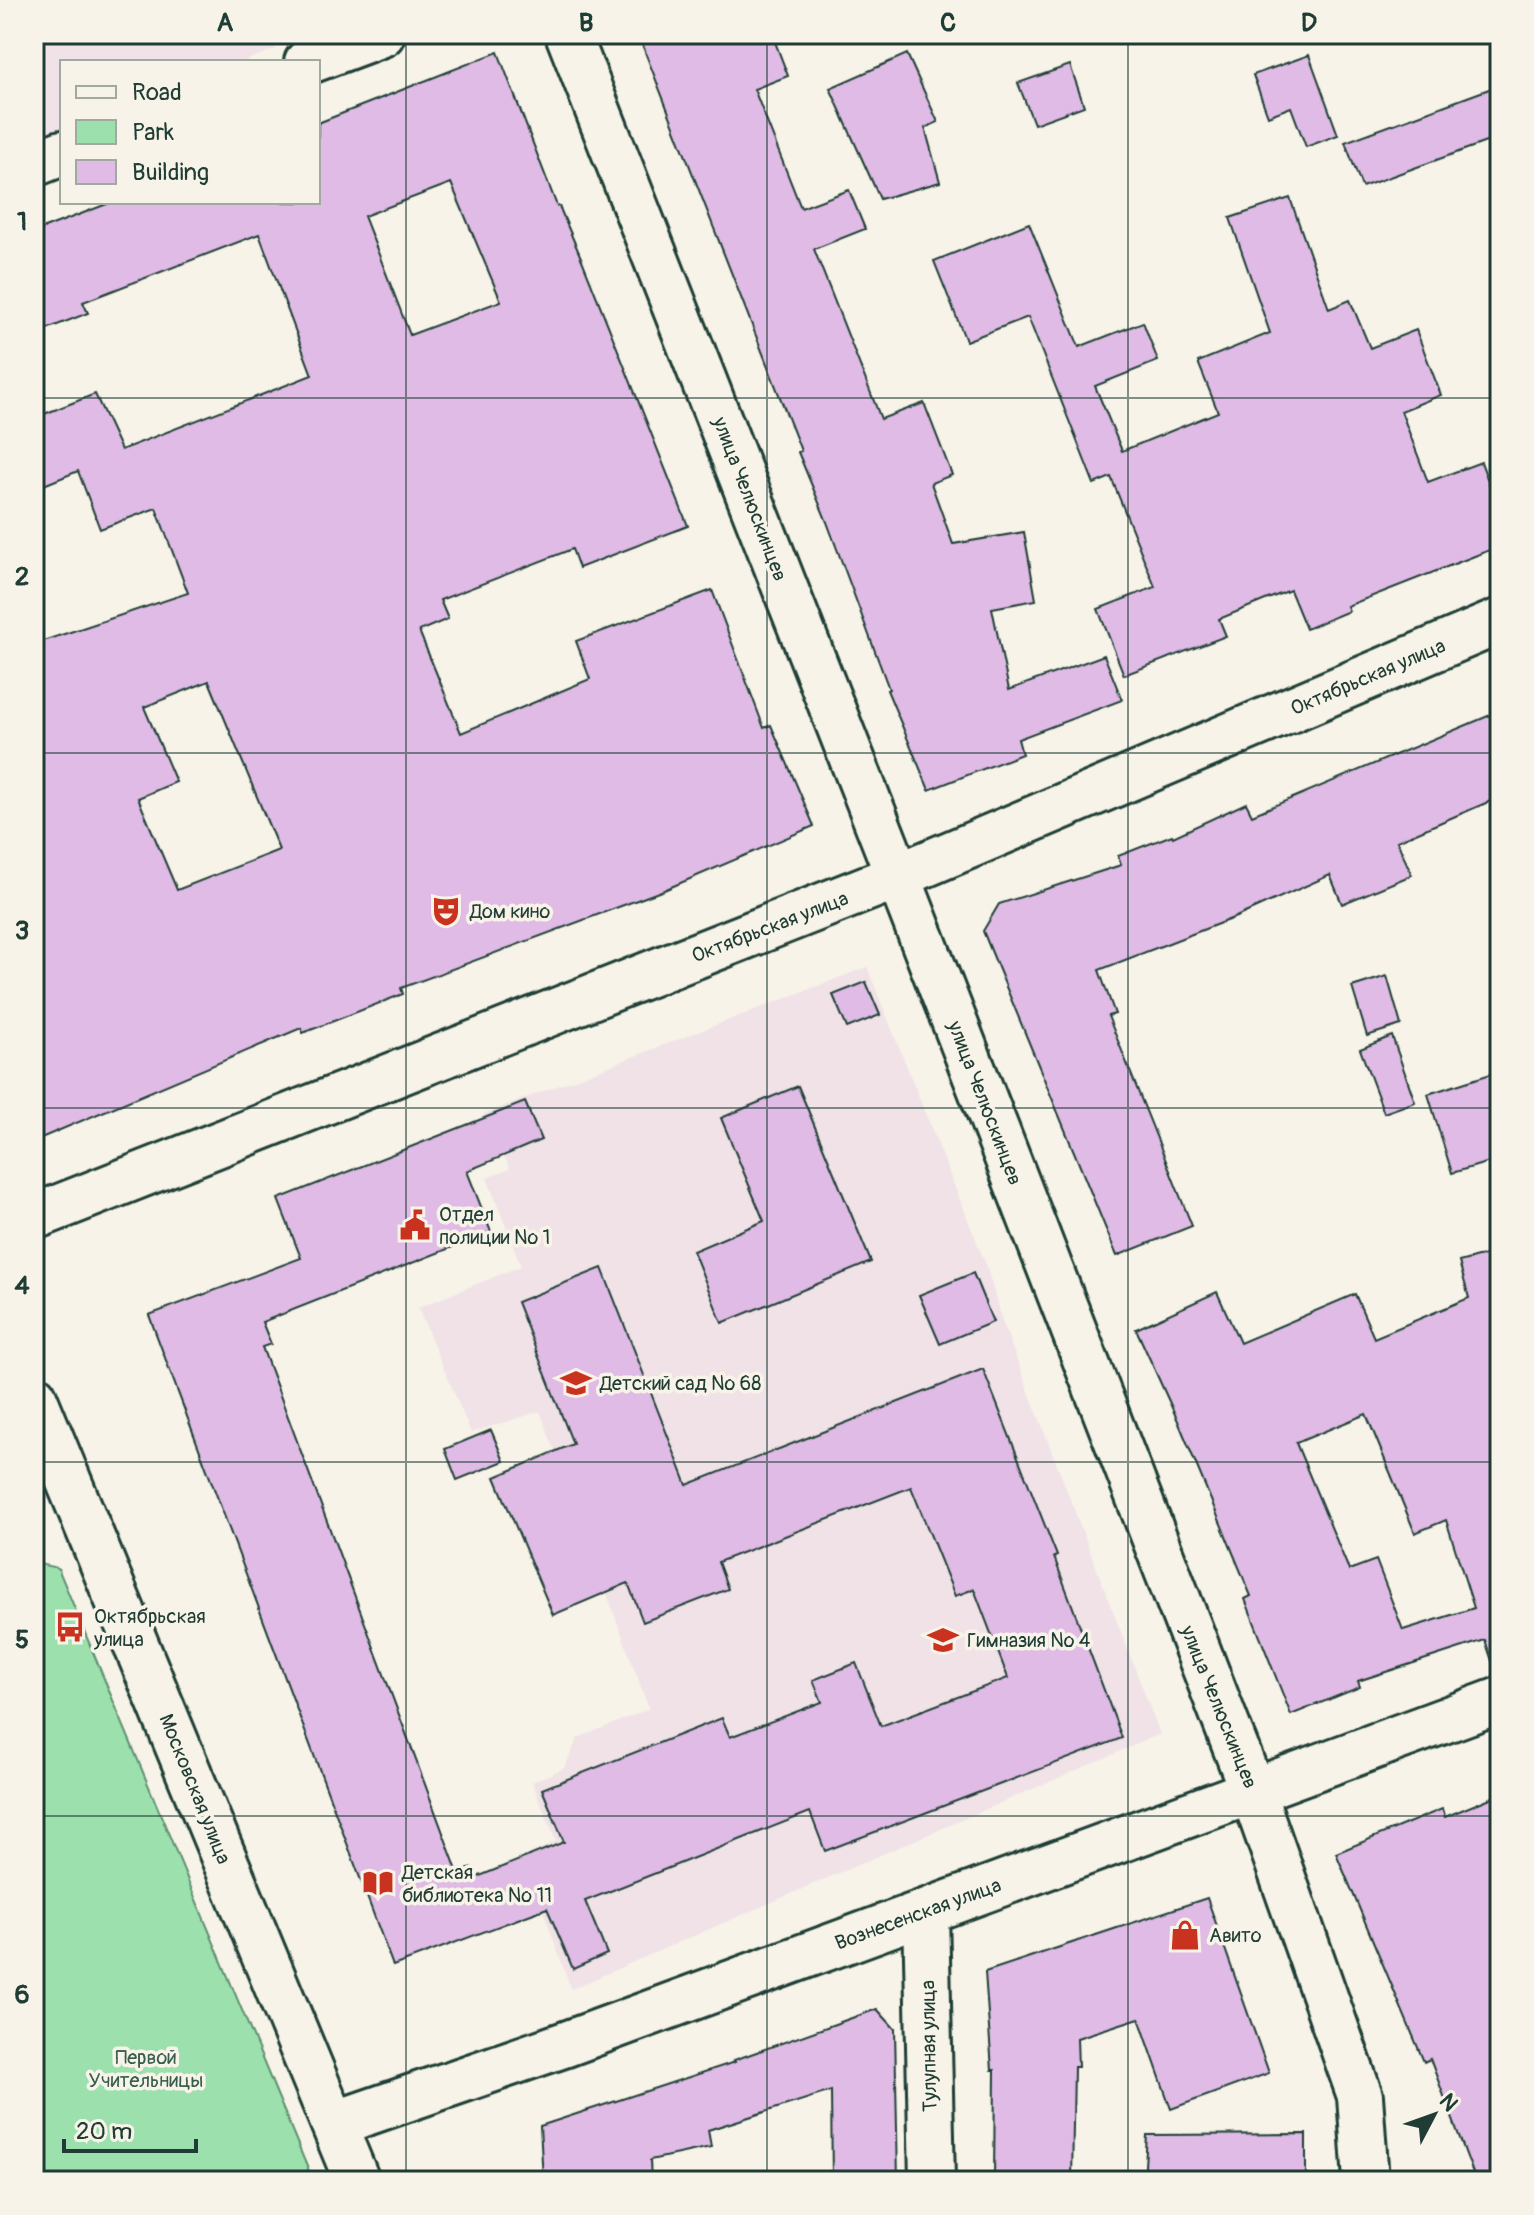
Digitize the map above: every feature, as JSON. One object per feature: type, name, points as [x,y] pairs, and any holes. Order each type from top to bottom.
[{"type":"street","points":[[312,60],[382,34]]},
{"type":"street","name":"улица Челюскинцев","points":[[568,34],[1252,1790],[1360,2096],[1366,2181]]},
{"type":"street","points":[[34,164],[60,154]]},
{"type":"street","name":"Октябрьская улица","points":[[34,1217],[898,876],[1500,621]]},
{"type":"street","name":"Московская улица","points":[[34,1397],[357,2181]]},
{"type":"street","name":"Вознесенская улица","points":[[334,2124],[566,2044],[1500,1700]]},
{"type":"street","name":"Тулупная улица","points":[[926,1912],[932,2181]]},
{"type":"shaded area","points":[[34,34],[271,34],[276,49],[247,60],[60,60],[60,129],[34,138]]},
{"type":"shaded area","points":[[867,967],[986,1265],[1003,1324],[1160,1734],[571,1989],[524,1857],[556,1841],[532,1782],[564,1768],[578,1738],[649,1709],[540,1411],[471,1433],[418,1308],[521,1266],[487,1178],[510,1169],[484,1114]]},
{"type":"green space","name":"Первой Учительницы","points":[[34,1563],[58,1568],[313,2181],[34,2181]]},
{"type":"building","points":[[638,34],[772,34],[788,76],[754,89],[801,208],[849,190],[865,229],[814,249],[881,419],[924,403],[952,475],[931,483],[953,544],[1024,532],[1036,600],[992,608],[1009,690],[1104,655],[1122,700],[1018,739],[1022,754],[929,790],[887,690],[827,522],[798,452],[801,451]]},
{"type":"building","points":[[498,52],[557,206],[582,260],[688,526],[579,568],[572,549],[440,600],[448,619],[419,631],[461,733],[590,679],[576,641],[712,590],[764,728],[771,725],[814,826],[664,890],[401,988],[403,994],[303,1033],[301,1028],[34,1141],[34,644],[188,593],[156,508],[100,529],[78,471],[34,489],[34,418],[95,394],[121,450],[312,375],[259,234],[83,302],[88,313],[42,331],[34,311],[34,232],[107,204],[320,204],[320,122]],"holes":[[[451,183],[501,301],[410,335],[364,216]],[[209,681],[279,850],[177,890],[138,798],[176,782],[144,707]]]},
{"type":"building","points":[[907,54],[938,122],[925,128],[940,182],[880,199],[830,88]]},
{"type":"building","points":[[1309,55],[1338,135],[1306,147],[1291,107],[1268,116],[1253,75]]},
{"type":"building","points":[[1070,65],[1084,106],[1034,124],[1018,83]]},
{"type":"building","points":[[1500,85],[1500,137],[1362,187],[1345,142]]},
{"type":"building","points":[[1290,198],[1329,309],[1350,300],[1370,348],[1416,330],[1441,395],[1401,411],[1428,482],[1481,462],[1500,513],[1500,546],[1347,606],[1349,611],[1306,629],[1290,590],[1219,619],[1226,636],[1124,675],[1098,609],[1155,587],[1111,477],[1094,484],[1028,317],[966,341],[934,261],[1029,223],[1079,347],[1143,322],[1158,361],[1095,386],[1122,451],[1218,412],[1198,362],[1270,333],[1230,218]]},
{"type":"building","points":[[1500,711],[1500,797],[1397,841],[1412,875],[1342,904],[1330,875],[1236,917],[1099,970],[1115,1014],[1108,1016],[1192,1226],[1117,1256],[983,931],[999,904],[1121,865],[1118,856],[1173,837],[1246,803],[1252,815]]},
{"type":"building","points":[[1387,976],[1401,1025],[1367,1036],[1352,987]]},
{"type":"building","points":[[866,982],[880,1015],[847,1028],[833,995]]},
{"type":"building","points":[[1392,1036],[1415,1102],[1384,1113],[1360,1049]]},
{"type":"building","points":[[1500,1071],[1500,1159],[1452,1173],[1428,1094]]},
{"type":"building","points":[[798,1086],[871,1262],[722,1323],[693,1251],[764,1221],[721,1118]]},
{"type":"building","points":[[525,1102],[541,1140],[467,1171],[491,1232],[262,1322],[271,1344],[262,1347],[458,1873],[472,1868],[475,1878],[564,1842],[542,1789],[722,1718],[730,1737],[822,1702],[813,1680],[856,1663],[881,1726],[1008,1678],[974,1589],[955,1596],[911,1487],[718,1562],[728,1589],[643,1622],[628,1583],[553,1615],[495,1477],[573,1444],[517,1302],[602,1268],[687,1485],[983,1369],[1057,1556],[1054,1557],[1122,1738],[825,1851],[810,1812],[585,1901],[607,1954],[573,1969],[547,1908],[393,1966],[149,1315],[301,1258],[278,1199]]},
{"type":"building","points":[[1500,1251],[1500,1663],[1493,1664],[1485,1640],[1358,1681],[1360,1687],[1291,1715],[1245,1599],[1251,1596],[1136,1329],[1217,1292],[1240,1343],[1355,1294],[1374,1338],[1469,1298],[1459,1262]],"holes":[[[1366,1414],[1415,1533],[1446,1520],[1474,1608],[1403,1630],[1376,1560],[1349,1570],[1296,1443]]]},
{"type":"building","points":[[973,1273],[993,1322],[940,1344],[919,1295]]},
{"type":"building","points":[[491,1430],[504,1461],[457,1480],[445,1449]]},
{"type":"building","points":[[1500,1794],[1500,2181],[1476,2181],[1430,2059],[1424,2062],[1336,1853],[1442,1809],[1445,1817]]},
{"type":"building","points":[[1207,1898],[1269,2073],[1171,2109],[1139,2018],[1077,2038],[1072,2181],[994,2181],[995,2070],[992,2070],[985,1972]]},
{"type":"building","points":[[877,2009],[895,2029],[898,2181],[832,2181],[831,2091],[708,2130],[711,2147],[650,2160],[651,2181],[543,2181],[540,2126],[735,2062]]},
{"type":"building","points":[[1306,2134],[1306,2181],[1144,2181],[1147,2135]]},
{"type":"place","name":"Дом кино","points":[[446,911]]},
{"type":"place","name":"Отдел полиции № 1","points":[[415,1225]]},
{"type":"place","name":"Детский сад № 68","points":[[576,1383]]},
{"type":"place","name":"Октябрьская улица","points":[[70,1627]]},
{"type":"place","name":"Гимназия № 4","points":[[943,1640]]},
{"type":"place","name":"Детская библиотека № 11","points":[[378,1883]]},
{"type":"place","name":"Авито","points":[[1185,1935]]}]
